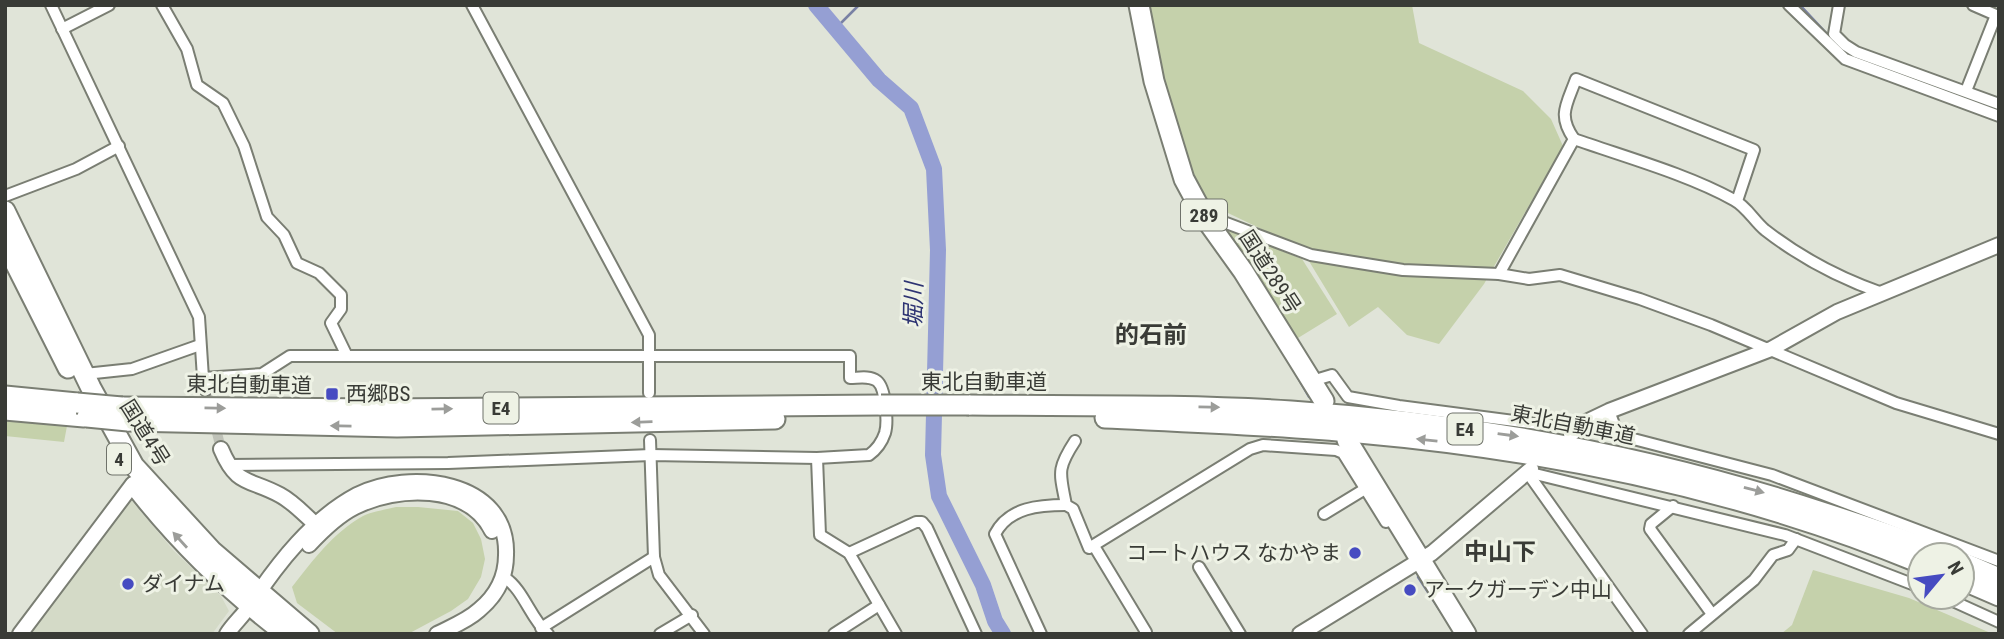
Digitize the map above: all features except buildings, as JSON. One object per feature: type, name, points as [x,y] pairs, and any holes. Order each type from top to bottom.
[{"type":"highway","name":"国道289号","points":[[1139,5],[1154,81],[1184,178],[1205,218],[1238,263],[1324,401]]},
{"type":"highway","name":"国道4号","points":[[5,211],[134,467],[257,598]]},
{"type":"highway","name":"国道4号","points":[[5,243],[79,390],[133,484],[191,552],[257,598],[298,631]]},
{"type":"highway","name":"東北自動車道","points":[[5,396],[80,410]]},
{"type":"highway","name":"東北自動車道","points":[[5,410],[80,410],[397,427],[881,411],[1184,407],[1290,411],[1441,425],[1587,449],[1765,493],[1911,541]]},
{"type":"highway","name":"東北自動車道","points":[[968,410],[1290,428],[1516,452],[1640,476],[1762,508],[1906,558]]},
{"type":"highway","points":[[1347,440],[1466,634]]},
{"type":"highway","points":[[1976,568],[1999,578]]},
{"type":"highway","points":[[1976,586],[1999,596]]},
{"type":"street","points":[[51,5],[199,317],[205,383],[262,374],[290,356],[850,356],[850,378],[867,377],[878,381],[884,393],[886,431],[876,450],[869,455],[817,458],[652,455],[448,463],[228,465]]},
{"type":"street","points":[[62,29],[109,5]]},
{"type":"street","points":[[162,5],[187,49],[197,85],[223,103],[229,114],[244,146],[267,217],[284,235],[298,263],[319,273],[341,295],[341,309],[331,323],[346,356]]},
{"type":"street","points":[[472,5],[649,335],[649,393]]},
{"type":"street","points":[[1789,5],[1845,60],[1999,116]]},
{"type":"street","points":[[1839,5],[1834,34],[1856,52],[1999,104]]},
{"type":"street","points":[[1966,91],[1996,15],[1973,5]]},
{"type":"street","points":[[1737,201],[1754,150],[1576,79],[1565,110],[1564,126],[1574,139],[1674,174],[1737,201],[1762,228],[1798,253],[1844,280],[1882,293]]},
{"type":"street","points":[[1499,274],[1574,139]]},
{"type":"street","points":[[5,196],[76,169],[119,146]]},
{"type":"street","points":[[1205,218],[1213,218],[1311,255],[1404,270],[1499,274],[1529,279],[1560,275],[1640,299],[1771,349],[1896,403],[1999,434]]},
{"type":"street","points":[[1312,380],[1332,375],[1348,397],[1574,431],[1609,411],[1771,349],[1837,312],[1999,244]]},
{"type":"street","points":[[85,374],[132,369],[200,345]]},
{"type":"street","points":[[1609,411],[1618,435],[1772,475],[1999,561]]},
{"type":"street","points":[[650,440],[654,557],[659,575],[704,634]]},
{"type":"street","points":[[1066,505],[1060,472],[1062,460],[1075,441]]},
{"type":"street","points":[[1041,634],[995,534],[1002,522],[1034,506],[1066,505],[1073,509],[1089,548],[1251,449],[1263,445],[1336,450],[1343,453],[1392,531],[1404,535]]},
{"type":"street","points":[[221,449],[233,473],[247,482],[280,495],[315,524]]},
{"type":"street","points":[[817,458],[820,535],[849,553],[896,634]]},
{"type":"street","points":[[1529,470],[1752,525],[1906,582]]},
{"type":"street","points":[[1300,634],[1433,553],[1529,470]]},
{"type":"street","points":[[1529,470],[1642,634]]},
{"type":"street","points":[[227,634],[315,524],[359,494],[379,487],[420,482],[450,485],[477,497],[497,518],[507,549],[504,577],[496,590],[479,611],[440,633]]},
{"type":"street","points":[[20,634],[133,484]]},
{"type":"street","points":[[1324,514],[1365,489]]},
{"type":"street","points":[[257,598],[318,534],[355,507],[402,494],[447,496],[465,502],[478,510],[486,520],[496,540],[497,569],[482,595],[469,609],[424,634]]},
{"type":"street","points":[[1673,506],[1651,524],[1650,529],[1712,614]]},
{"type":"street","points":[[849,553],[916,522],[922,522],[976,634]]},
{"type":"street","points":[[1689,634],[1754,580],[1773,555],[1788,550],[1796,539]]},
{"type":"street","points":[[1094,546],[1146,632]]},
{"type":"street","points":[[504,577],[513,583],[545,631],[654,557]]},
{"type":"street","points":[[1199,566],[1240,634]]},
{"type":"street","points":[[834,634],[878,605]]},
{"type":"street","points":[[1975,611],[1999,622]]},
{"type":"street","points":[[660,634],[692,615]]},
{"type":"street","points":[[298,631],[317,634]]},
{"type":"shaded area","points":[[130,499],[174,551],[221,596],[229,611],[212,634],[25,634]]},
{"type":"green space","points":[[1149,5],[1412,5],[1419,43],[1523,91],[1551,119],[1563,146],[1484,284],[1439,344],[1407,335],[1378,307],[1349,327],[1301,248],[1207,203],[1187,165],[1165,93]]},
{"type":"green space","points":[[1226,231],[1302,259],[1337,314],[1298,338]]},
{"type":"green space","points":[[5,419],[67,426],[64,442],[5,436]]},
{"type":"green space","points":[[396,507],[458,511],[473,523],[481,539],[485,559],[481,577],[468,599],[408,634],[338,634],[297,603],[292,587],[342,530],[367,514]]},
{"type":"green space","points":[[1813,570],[1906,597],[1906,611],[1939,611],[1993,634],[1781,634],[1792,625]]},
{"type":"waterway","name":"堀川","points":[[816,5],[879,80],[911,108],[934,169],[938,250],[933,455],[939,496],[983,585],[995,621],[1003,634]]},
{"type":"waterway","points":[[836,28],[859,5]]},
{"type":"waterway","points":[[1800,5],[1829,36]]},
{"type":"waterway","points":[[1954,94],[1984,105]]},
{"type":"waterway","points":[[1294,371],[1309,397]]},
{"type":"waterway","points":[[1418,577],[1441,612]]},
{"type":"tunnel","points":[[206,388],[221,449]]},
{"type":"place","name":"西郷BS","points":[[332,394]]},
{"type":"place","name":"コートハウス なかやま","points":[[1355,553]]},
{"type":"place","name":"ダイナム","points":[[128,584]]},
{"type":"place","name":"アークガーデン中山","points":[[1410,590]]},
{"type":"district","name":"的石前","points":[[1151,335]]},
{"type":"district","name":"中山下","points":[[1500,552]]}]
